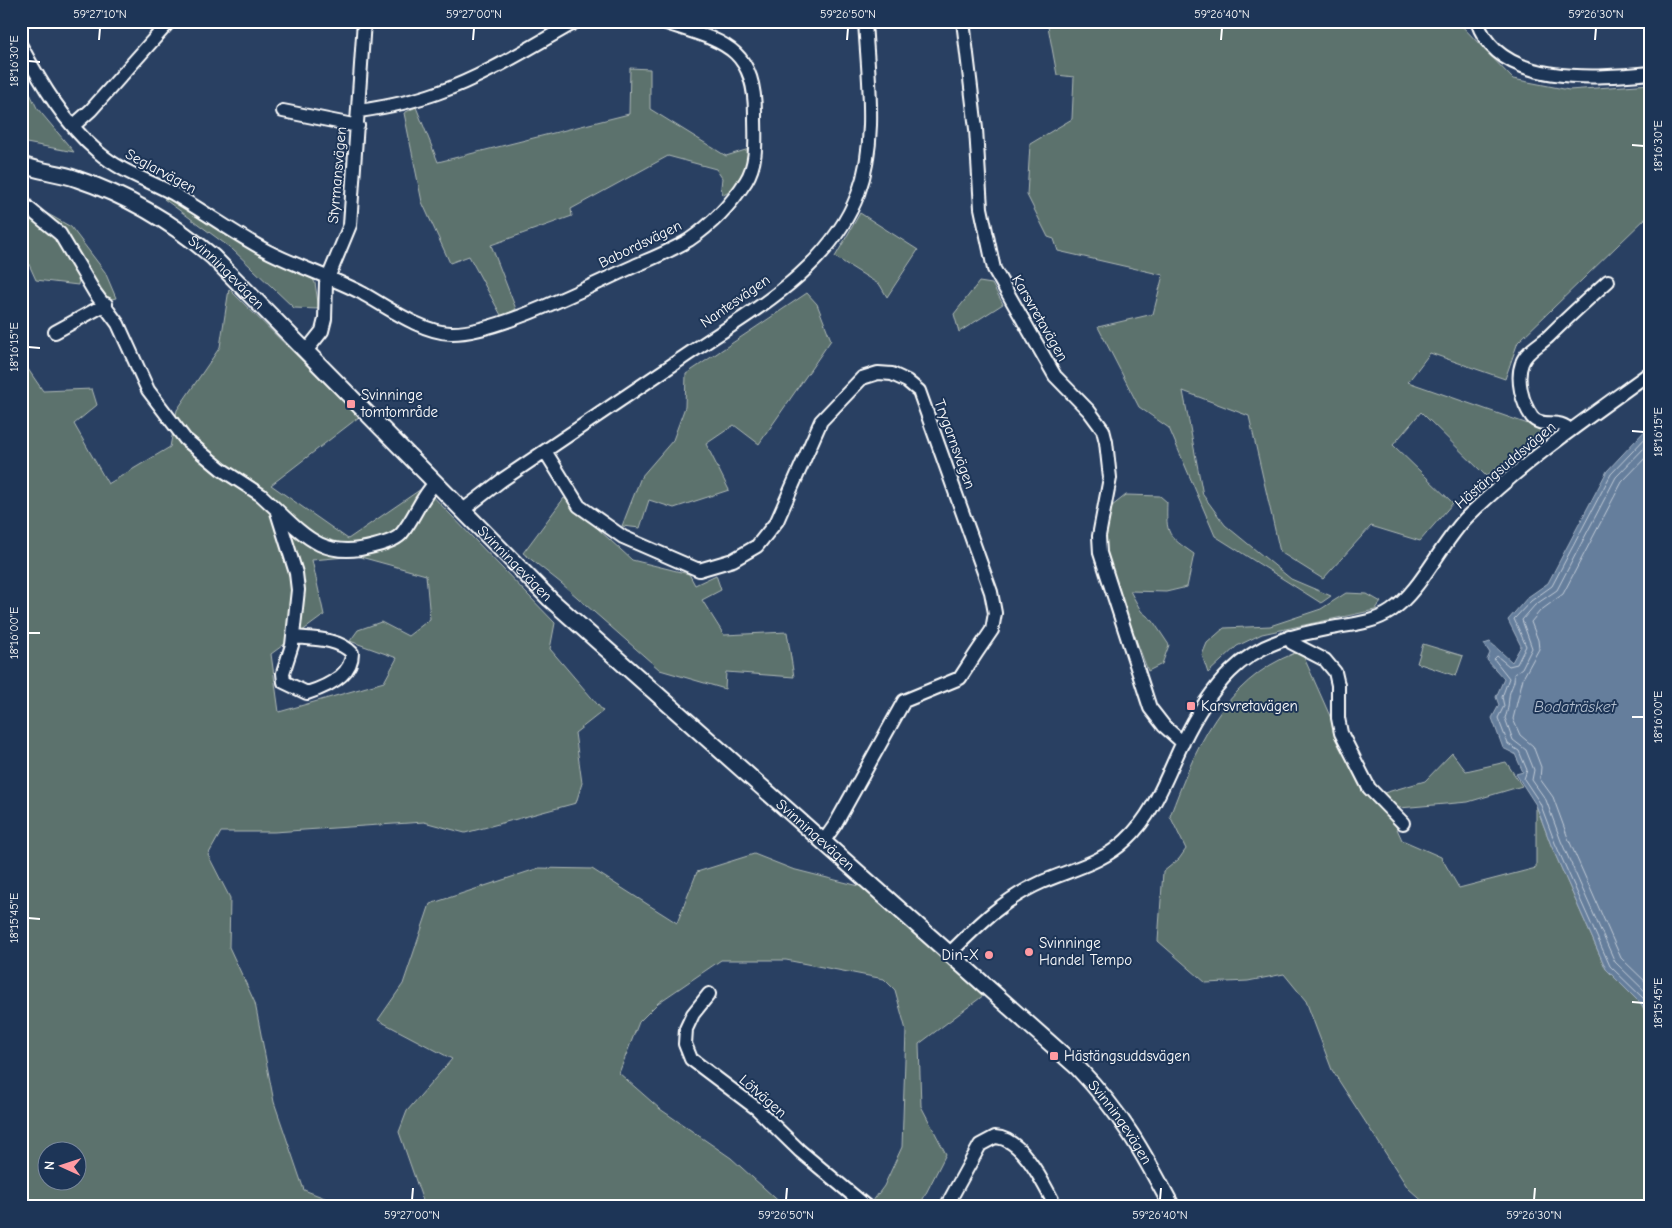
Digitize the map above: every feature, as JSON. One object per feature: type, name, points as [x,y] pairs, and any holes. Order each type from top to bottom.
[{"type":"main road","name":"Svinningevägen","points":[[21,164],[50,170],[126,198],[172,225],[213,257],[589,636],[1078,1068],[1101,1092],[1139,1145],[1172,1207]]},
{"type":"street","points":[[74,126],[91,110],[170,21]]},
{"type":"street","name":"Styrmansvägen","points":[[307,350],[319,338],[324,324],[324,291],[328,276],[344,245],[350,225],[364,21]]},
{"type":"street","points":[[359,111],[408,102],[439,93],[482,73],[577,21]]},
{"type":"street","name":"Babordsvägen","points":[[328,276],[424,326],[444,333],[459,333],[512,318],[588,287],[680,245],[705,228],[740,189],[753,166],[756,102],[752,78],[740,56],[724,43],[660,21]]},
{"type":"street","name":"Nantesvägen","points":[[463,510],[545,451],[758,307],[804,271],[834,238],[858,194],[868,155],[870,116],[865,21]]},
{"type":"street","name":"Karsvretavägen","points":[[963,21],[976,130],[981,208],[994,269],[1055,376],[1089,411],[1103,430],[1110,478],[1099,536],[1100,553],[1150,708],[1164,726],[1182,742]]},
{"type":"street","points":[[1477,21],[1482,34],[1495,50],[1515,62],[1534,69],[1567,76],[1588,77],[1651,73]]},
{"type":"street","name":"Seglarvägen","points":[[21,46],[38,76],[74,126],[97,151],[121,169],[172,193],[268,251],[328,276]]},
{"type":"street","points":[[283,111],[358,126]]},
{"type":"street","points":[[21,199],[27,207],[60,234],[95,292],[106,304],[118,324],[148,390],[185,439],[221,469],[261,495],[300,532],[322,545],[337,551],[355,552],[379,545],[401,535],[420,506],[424,493],[436,482]]},
{"type":"street","points":[[1570,431],[1561,423],[1541,422],[1532,417],[1526,407],[1519,376],[1523,361],[1568,316],[1608,281]]},
{"type":"street","points":[[55,332],[106,304]]},
{"type":"street","name":"Trygarnsvägen","points":[[545,451],[579,506],[587,513],[637,545],[699,570],[733,560],[757,546],[777,521],[821,421],[862,378],[878,372],[892,374],[906,381],[919,391],[991,592],[995,613],[992,630],[960,678],[904,701],[896,710],[836,825],[823,842]]},
{"type":"street","name":"Hästängsuddsvägen","points":[[949,954],[991,914],[1011,899],[1042,882],[1094,862],[1125,842],[1144,821],[1157,802],[1182,742],[1203,706],[1232,671],[1263,648],[1289,637],[1370,621],[1394,609],[1410,593],[1466,517],[1570,431],[1651,372]]},
{"type":"street","points":[[276,509],[296,573],[298,590],[294,636],[283,673],[284,682],[308,693],[320,689],[345,671],[352,660],[352,653],[346,646],[294,636]]},
{"type":"street","points":[[1289,637],[1292,643],[1329,663],[1335,672],[1338,685],[1340,733],[1369,788],[1403,823]]},
{"type":"street","name":"Lötvägen","points":[[709,994],[693,1014],[686,1029],[685,1044],[693,1061],[756,1108],[800,1151],[867,1207]]},
{"type":"street","points":[[946,1207],[980,1145],[988,1138],[995,1136],[1009,1140],[1021,1151],[1056,1207]]},
{"type":"green space","points":[[1047,21],[1460,21],[1460,24],[1513,79],[1569,90],[1651,84],[1651,213],[1518,342],[1505,379],[1430,353],[1408,382],[1548,431],[1486,476],[1421,412],[1393,445],[1453,503],[1420,541],[1371,526],[1323,579],[1280,552],[1249,416],[1183,391],[1203,495],[1225,525],[1291,579],[1331,596],[1321,603],[1215,536],[1169,428],[1139,407],[1098,327],[1153,314],[1163,275],[1058,251],[1054,239],[1048,237],[1027,195],[1030,144],[1072,119],[1074,77],[1057,75]]},
{"type":"green space","points":[[630,68],[650,69],[650,109],[726,156],[749,149],[742,176],[729,192],[723,195],[721,187],[722,178],[716,169],[668,156],[571,209],[572,216],[491,245],[516,309],[502,317],[469,256],[450,263],[422,202],[404,113],[416,107],[438,162],[629,114]]},
{"type":"green space","points":[[21,75],[37,108],[74,152],[21,142]]},
{"type":"green space","points":[[21,187],[25,201],[71,227],[105,272],[116,298],[107,300],[82,263],[78,285],[36,280],[21,247]]},
{"type":"green space","points":[[168,198],[311,276],[315,283],[319,309],[294,308],[232,249],[164,199]]},
{"type":"green space","points":[[860,213],[918,250],[887,297],[880,285],[835,257]]},
{"type":"green space","points":[[979,282],[992,284],[1003,304],[959,332],[954,314]]},
{"type":"green space","points":[[229,289],[359,417],[271,485],[348,539],[424,487],[555,623],[550,649],[603,711],[575,733],[582,783],[576,803],[465,833],[424,822],[274,832],[221,832],[208,855],[230,898],[229,947],[255,1003],[274,1102],[304,1190],[348,1207],[21,1207],[21,359],[43,391],[92,389],[97,405],[74,424],[108,484],[170,447],[177,410],[220,347]],"holes":[[[357,556],[426,575],[430,619],[408,636],[381,622],[358,630],[350,641],[397,658],[384,682],[279,712],[271,654],[324,615],[312,560]]]},
{"type":"green space","points":[[807,293],[817,304],[831,340],[759,444],[734,425],[706,444],[729,490],[674,508],[649,500],[640,528],[622,526],[641,477],[673,440],[685,407],[686,374]]},
{"type":"green space","points":[[1126,495],[1160,496],[1167,502],[1167,521],[1170,533],[1173,538],[1194,554],[1187,587],[1166,592],[1130,591],[1141,611],[1153,621],[1169,645],[1162,664],[1148,671],[1106,561],[1103,535],[1107,510]]},
{"type":"green space","points":[[564,498],[632,560],[689,574],[695,585],[716,575],[721,590],[702,600],[724,635],[787,632],[794,677],[726,672],[725,689],[660,670],[561,583],[523,553]]},
{"type":"green space","points":[[1346,593],[1367,594],[1381,602],[1375,610],[1262,634],[1237,646],[1208,673],[1202,655],[1207,643],[1224,628],[1270,626],[1321,609]]},
{"type":"green space","points":[[1423,644],[1463,656],[1456,676],[1417,663]]},
{"type":"green space","points":[[1295,653],[1302,653],[1361,786],[1377,795],[1425,781],[1452,753],[1466,771],[1506,762],[1522,786],[1468,802],[1388,809],[1402,840],[1441,857],[1459,888],[1536,868],[1536,805],[1551,845],[1606,969],[1642,1005],[1651,1022],[1651,1207],[1429,1207],[1408,1188],[1332,1070],[1306,1001],[1284,974],[1248,981],[1206,983],[1158,941],[1163,872],[1179,859],[1186,849],[1170,816],[1190,766],[1215,720],[1230,699],[1270,665]]},
{"type":"green space","points":[[754,854],[792,869],[867,888],[984,995],[919,1044],[921,1106],[946,1154],[919,1207],[870,1205],[884,1186],[902,1147],[906,1030],[895,990],[884,979],[786,960],[721,960],[658,1003],[639,1022],[619,1073],[660,1109],[731,1158],[785,1207],[425,1207],[399,1132],[407,1111],[452,1059],[378,1020],[403,984],[430,904],[539,868],[592,869],[677,923],[697,872]]},
{"type":"water","name":"Bodaträsket","points":[[1651,424],[1651,1022],[1642,1005],[1606,969],[1551,845],[1536,805],[1516,774],[1523,772],[1515,754],[1503,748],[1492,718],[1499,705],[1496,697],[1504,679],[1487,660],[1490,653],[1484,644],[1490,642],[1512,662],[1521,646],[1508,620],[1528,597],[1548,583],[1607,471]]},
{"type":"place","name":"Svinninge tomtområde","points":[[351,404]]},
{"type":"place","name":"Karsvretavägen","points":[[1191,706]]},
{"type":"place","name":"Svinninge Handel Tempo","points":[[1029,952]]},
{"type":"place","name":"Din-X","points":[[989,955]]},
{"type":"place","name":"Hästängsuddsvägen","points":[[1054,1056]]}]
